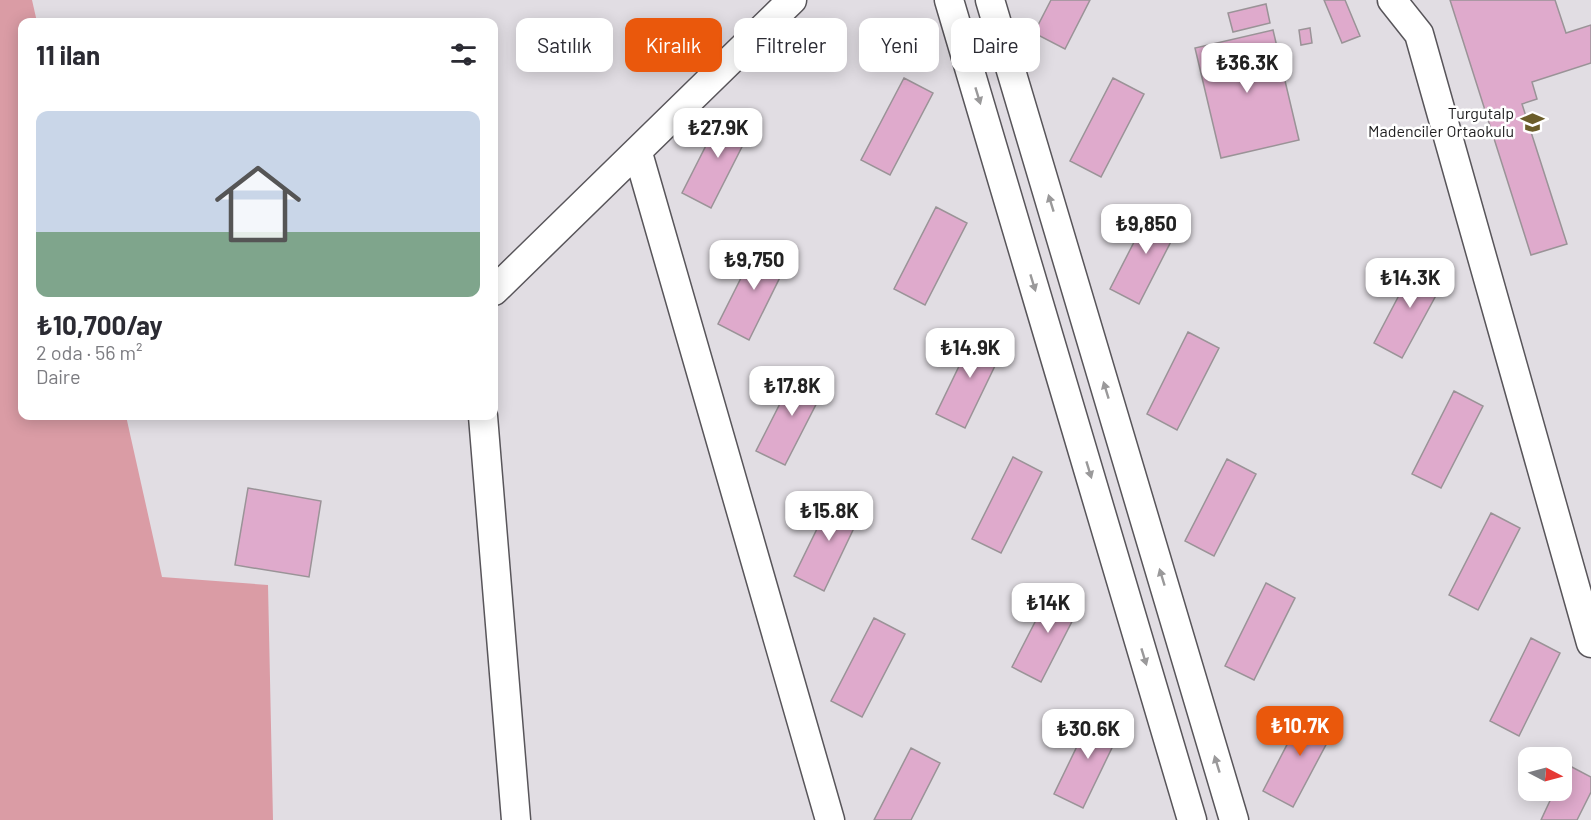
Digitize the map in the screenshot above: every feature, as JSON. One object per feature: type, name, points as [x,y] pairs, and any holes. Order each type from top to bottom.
[{"type":"street","points":[[498,287],[638,153],[792,0]]},
{"type":"street","points":[[949,0],[1192,820]]},
{"type":"street","points":[[990,0],[1234,820]]},
{"type":"street","points":[[1392,0],[1419,34],[1591,643]]},
{"type":"street","points":[[638,153],[830,820]]},
{"type":"street","points":[[483,420],[516,820]]},
{"type":"shaded area","points":[[0,0],[32,0],[36,18],[18,18],[18,420],[127,420],[162,577],[268,585],[273,820],[0,820]]},
{"type":"building","points":[[1051,0],[1090,0],[1065,49],[1040,36],[1040,21]]},
{"type":"building","points":[[1324,0],[1345,0],[1360,36],[1342,43]]},
{"type":"building","points":[[1450,0],[1555,0],[1566,33],[1591,25],[1591,63],[1532,82],[1537,99],[1522,104],[1567,244],[1531,255]]},
{"type":"building","points":[[1266,4],[1270,23],[1233,32],[1228,13]]},
{"type":"building","points":[[1310,28],[1312,43],[1301,45],[1299,30]]},
{"type":"building","points":[[1273,30],[1299,140],[1221,158],[1195,48]]},
{"type":"building","points":[[904,78],[933,93],[890,175],[861,160]]},
{"type":"building","points":[[1113,78],[1144,94],[1101,177],[1070,161]]},
{"type":"building","points":[[724,110],[753,125],[711,208],[682,193]]},
{"type":"building","points":[[936,207],[967,223],[925,305],[894,289]]},
{"type":"building","points":[[1152,207],[1181,222],[1139,304],[1110,289]]},
{"type":"building","points":[[759,242],[790,257],[749,340],[718,324]]},
{"type":"building","points":[[1417,261],[1446,277],[1402,358],[1374,343]]},
{"type":"building","points":[[976,331],[1005,345],[965,428],[936,414]]},
{"type":"building","points":[[1188,332],[1219,348],[1177,430],[1147,414]]},
{"type":"building","points":[[798,368],[827,383],[785,465],[756,451]]},
{"type":"building","points":[[1454,391],[1483,406],[1441,488],[1412,474]]},
{"type":"building","points":[[1013,457],[1042,472],[1001,553],[972,539]]},
{"type":"building","points":[[1227,459],[1256,474],[1214,556],[1185,541]]},
{"type":"building","points":[[248,488],[321,501],[309,577],[235,565]]},
{"type":"building","points":[[835,492],[864,507],[824,591],[794,576]]},
{"type":"building","points":[[1491,513],[1520,528],[1478,610],[1449,595]]},
{"type":"building","points":[[1266,583],[1295,598],[1254,680],[1225,666]]},
{"type":"building","points":[[1054,585],[1083,600],[1041,682],[1012,667]]},
{"type":"building","points":[[874,618],[905,634],[862,717],[831,701]]},
{"type":"building","points":[[1531,638],[1560,653],[1519,736],[1490,721]]},
{"type":"building","points":[[1306,708],[1337,724],[1293,807],[1263,791]]},
{"type":"building","points":[[1094,711],[1123,725],[1083,808],[1054,794]]},
{"type":"building","points":[[911,748],[940,763],[911,820],[874,820]]},
{"type":"building","points":[[1572,767],[1591,777],[1591,792],[1577,820],[1541,820],[1550,801],[1572,801]]},
{"type":"place","name":"Turgutalp Madenciler Ortaokulu","points":[[1532,122]]}]
